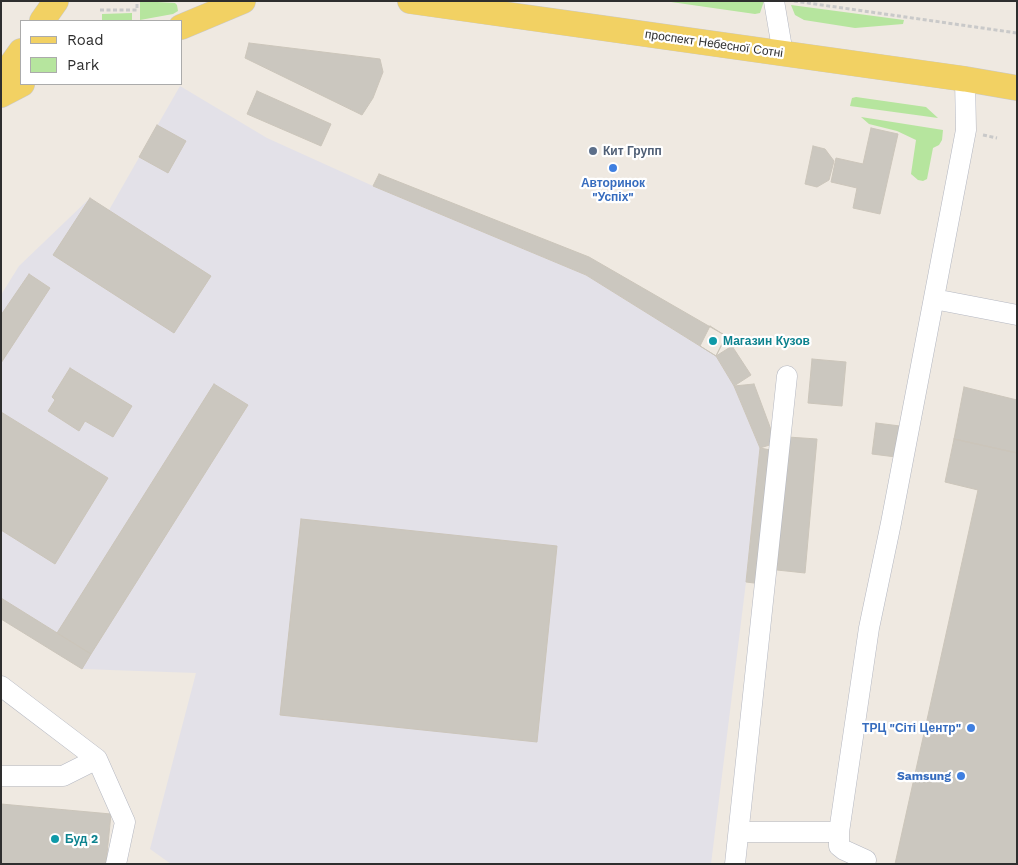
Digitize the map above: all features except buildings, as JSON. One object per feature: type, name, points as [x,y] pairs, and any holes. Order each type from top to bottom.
[{"type":"main road","points":[[43,20],[56,1]]},
{"type":"main road","points":[[182,27],[243,1]]},
{"type":"main road","name":"проспект Небесної Сотні","points":[[410,1],[524,9],[783,54],[1017,88]]},
{"type":"main road","points":[[1,79],[20,52]]},
{"type":"main road","points":[[1,96],[20,85]]},
{"type":"lane","points":[[774,1],[783,54]]},
{"type":"lane","points":[[865,864],[866,860],[839,846],[839,832],[869,628],[891,523],[966,130],[965,79]]},
{"type":"lane","points":[[934,298],[1017,315]]},
{"type":"lane","points":[[735,864],[786,376]]},
{"type":"lane","points":[[1,686],[97,759],[125,822],[116,864]]},
{"type":"lane","points":[[1,776],[63,776],[97,759]]},
{"type":"lane","points":[[739,832],[839,832]]},
{"type":"path","points":[[100,10],[137,10],[137,1]]},
{"type":"path","points":[[794,1],[1017,33]]},
{"type":"shaded area","points":[[180,86],[267,138],[373,186],[586,275],[716,356],[734,386],[760,448],[746,582],[711,864],[171,864],[150,849],[196,673],[82,669],[1,619],[1,295],[19,266],[90,198],[109,210]]},
{"type":"green space","points":[[140,1],[175,3],[178,11],[173,14],[140,20]]},
{"type":"green space","points":[[664,1],[764,1],[760,13],[755,14]]},
{"type":"green space","points":[[791,5],[904,20],[903,24],[855,28],[804,20],[795,15]]},
{"type":"green space","points":[[132,13],[132,20],[102,20],[102,14]]},
{"type":"green space","points":[[852,98],[926,107],[938,118],[850,106]]},
{"type":"green space","points":[[861,117],[943,130],[942,140],[939,145],[933,148],[927,179],[923,181],[918,180],[911,174],[916,140],[897,131],[869,124]]},
{"type":"place","name":"Кит Групп","points":[[593,151]]},
{"type":"place","name":"Авторинок \"Успіх\"","points":[[613,168]]},
{"type":"place","name":"Магазин Кузов","points":[[713,341]]},
{"type":"place","name":"ТРЦ \"Сіті Центр\"","points":[[971,728]]},
{"type":"place","name":"Samsung","points":[[961,776]]},
{"type":"place","name":"Буд 2","points":[[55,839]]}]
